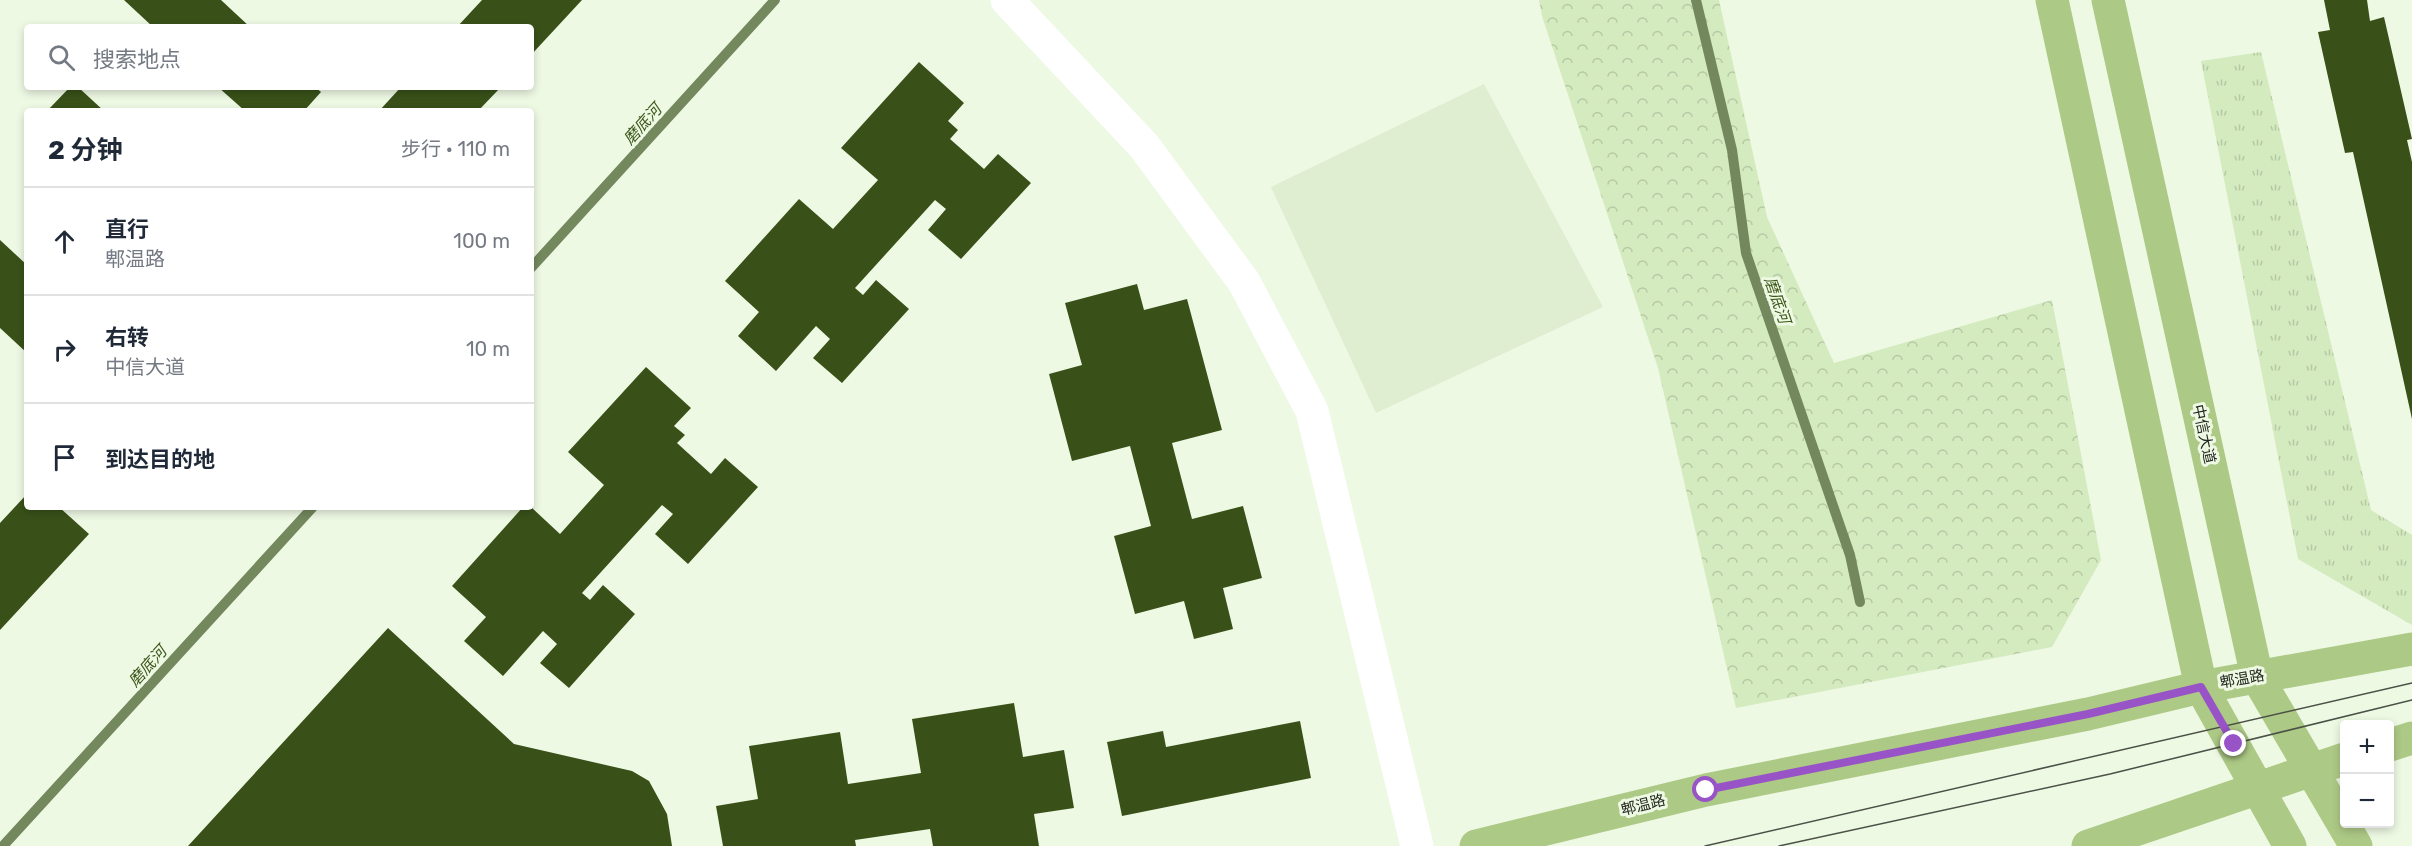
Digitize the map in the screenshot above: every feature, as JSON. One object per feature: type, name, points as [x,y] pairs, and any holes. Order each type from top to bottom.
[{"type":"main road","points":[[2052,0],[2201,687],[2290,846]]},
{"type":"main road","name":"中信大道","points":[[2108,0],[2257,677],[2356,846]]},
{"type":"main road","name":"郫温路","points":[[1476,846],[1706,790],[2088,714],[2201,687],[2412,649]]},
{"type":"main road","points":[[2394,744],[2412,738]]},
{"type":"main road","points":[[2088,846],[2340,760]]},
{"type":"street","points":[[1007,0],[1151,155],[1244,282],[1312,411],[1417,846]]},
{"type":"shaded area","points":[[1484,84],[1603,307],[1376,413],[1271,187]]},
{"type":"green space","points":[[1539,0],[1719,0],[1767,217],[1834,363],[2052,300],[2101,560],[2052,647],[1736,708],[1658,368],[1542,16]]},
{"type":"green space","points":[[2261,52],[2371,510],[2412,535],[2412,625],[2298,559],[2201,61]]},
{"type":"building","points":[[124,0],[221,0],[247,24],[150,24]]},
{"type":"building","points":[[482,0],[582,0],[534,52],[534,24],[460,24]]},
{"type":"building","points":[[2324,0],[2367,0],[2370,21],[2384,17],[2412,139],[2407,140],[2412,162],[2412,419],[2353,152],[2345,153],[2318,32],[2330,30]]},
{"type":"building","points":[[919,62],[964,103],[948,121],[958,130],[950,139],[984,169],[998,154],[1031,183],[961,259],[928,230],[946,209],[935,200],[855,288],[863,295],[876,280],[909,309],[842,383],[813,358],[830,339],[816,326],[776,371],[738,336],[759,312],[725,281],[799,199],[833,229],[878,180],[841,148]]},
{"type":"building","points":[[67,90],[81,90],[101,108],[50,108]]},
{"type":"building","points":[[221,90],[319,90],[321,92],[307,108],[242,108]]},
{"type":"building","points":[[398,90],[498,90],[481,108],[382,108]]},
{"type":"building","points":[[0,240],[24,262],[24,350],[0,328]]},
{"type":"building","points":[[1137,284],[1144,310],[1187,299],[1222,430],[1172,443],[1192,519],[1243,506],[1262,578],[1223,588],[1233,629],[1194,639],[1184,601],[1135,614],[1114,536],[1151,526],[1130,446],[1072,461],[1049,374],[1082,365],[1065,303]]},
{"type":"building","points":[[646,367],[691,408],[674,426],[685,435],[677,443],[711,474],[725,458],[758,487],[688,564],[655,534],[673,514],[662,505],[582,593],[590,600],[603,585],[635,614],[569,688],[540,663],[557,644],[543,631],[503,676],[464,641],[486,617],[452,586],[520,510],[534,510],[560,534],[604,485],[568,452]]},
{"type":"building","points":[[24,497],[24,510],[62,510],[89,534],[0,630],[0,523]]},
{"type":"building","points":[[388,628],[514,744],[632,771],[649,781],[667,814],[672,846],[188,846]]},
{"type":"building","points":[[1014,703],[1023,757],[1064,750],[1074,808],[1034,814],[1039,846],[933,846],[930,829],[855,840],[856,846],[723,846],[716,806],[758,799],[749,746],[840,732],[848,784],[921,773],[912,719]]},
{"type":"building","points":[[1300,721],[1311,778],[1122,816],[1107,742],[1163,731],[1166,747]]},
{"type":"waterway","name":"磨底河","points":[[534,265],[775,0]]},
{"type":"waterway","name":"磨底河","points":[[1696,0],[1732,150],[1746,253],[1850,555],[1860,602]]},
{"type":"waterway","name":"磨底河","points":[[3,846],[310,510]]},
{"type":"tram line","points":[[1705,846],[2412,683]]},
{"type":"tram line","points":[[1779,846],[2110,774],[2412,700]]},
{"type":"route","points":[[1706,790],[2088,714],[2201,687],[2234,744]]}]
